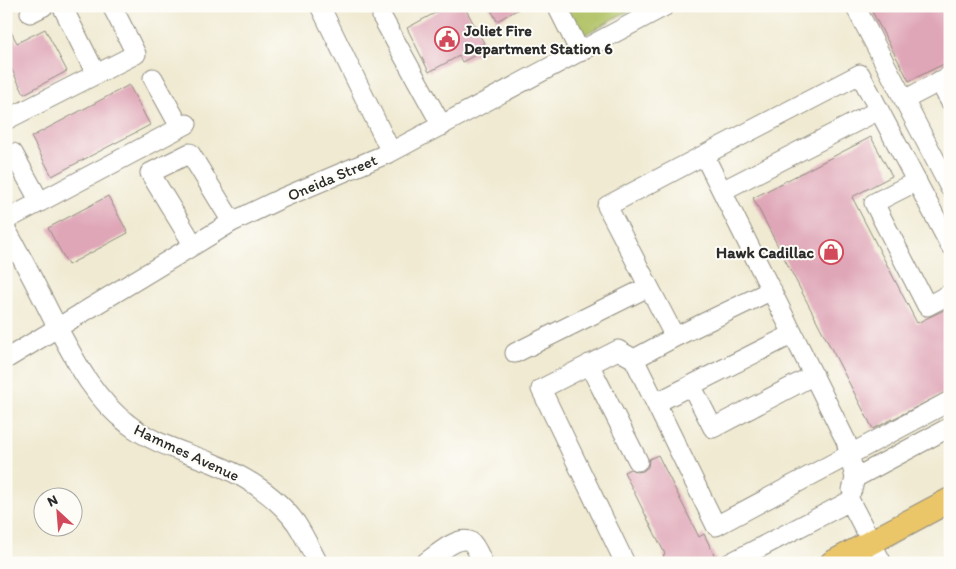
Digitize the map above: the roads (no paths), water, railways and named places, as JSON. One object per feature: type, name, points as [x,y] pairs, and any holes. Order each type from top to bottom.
[{"type":"main road","points":[[832,563],[876,553],[950,500]]},
{"type":"street","points":[[62,6],[96,74]]},
{"type":"street","points":[[6,120],[136,54],[112,6]]},
{"type":"street","points":[[320,6],[391,152]]},
{"type":"street","points":[[557,6],[580,52]]},
{"type":"street","name":"Oneida Street","points":[[6,359],[232,222],[280,199],[391,152],[665,6]]},
{"type":"street","points":[[855,6],[950,188]]},
{"type":"street","points":[[382,17],[442,126]]},
{"type":"street","points":[[675,337],[607,206],[860,74],[950,245]]},
{"type":"street","points":[[6,220],[184,126],[153,78]]},
{"type":"street","points":[[904,100],[945,78],[950,101]]},
{"type":"street","points":[[722,191],[879,110]]},
{"type":"street","points":[[13,153],[40,202]]},
{"type":"street","points":[[193,244],[150,173],[190,154],[232,222]]},
{"type":"street","points":[[704,154],[846,441],[855,478],[850,501],[876,553]]},
{"type":"street","points":[[916,181],[874,203],[927,306],[950,294]]},
{"type":"street","name":"Hammes Avenue","points":[[6,229],[85,376],[94,390],[118,416],[161,444],[218,465],[260,488],[274,499],[296,523],[318,563]]},
{"type":"street","points":[[515,353],[648,287]]},
{"type":"street","points":[[634,359],[772,290]]},
{"type":"street","points":[[656,403],[793,334]]},
{"type":"street","points":[[625,563],[541,388],[589,364],[618,350],[634,359],[716,526],[950,401]]},
{"type":"street","points":[[589,364],[638,461]]},
{"type":"street","points":[[692,385],[713,428],[814,375]]},
{"type":"street","points":[[855,478],[950,426]]},
{"type":"street","points":[[730,563],[850,501]]},
{"type":"street","points":[[426,563],[446,556],[461,540],[472,543],[483,563]]},
{"type":"place","name":"Joliet Fire Department Station 6","points":[[447,39]]},
{"type":"place","name":"Hawk Cadillac","points":[[831,252]]}]
